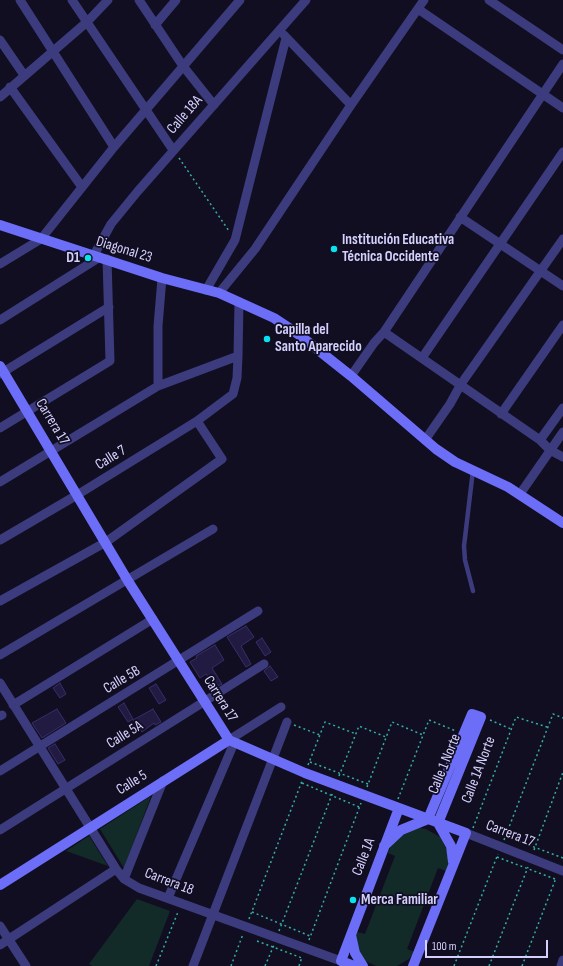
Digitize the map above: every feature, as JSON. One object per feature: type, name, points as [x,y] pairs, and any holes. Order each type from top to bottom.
[{"type":"street","points":[[20,0],[114,147]]},
{"type":"street","points":[[72,0],[173,150]]},
{"type":"street","points":[[0,97],[87,22],[108,0]]},
{"type":"street","points":[[139,0],[183,66],[214,105]]},
{"type":"street","points":[[155,25],[176,0]]},
{"type":"street","points":[[0,264],[41,239],[114,147],[240,0]]},
{"type":"street","points":[[219,293],[255,249],[351,105],[424,0]]},
{"type":"street","points":[[489,0],[563,50]]},
{"type":"street","name":"Calle 18A","points":[[100,257],[120,212],[279,31],[303,1]]},
{"type":"street","points":[[418,9],[563,108]]},
{"type":"street","points":[[279,31],[351,105]]},
{"type":"street","points":[[206,290],[235,240],[286,38]]},
{"type":"street","points":[[0,40],[24,75]]},
{"type":"street","points":[[351,376],[374,343],[384,332],[563,64]]},
{"type":"street","points":[[10,88],[82,187]]},
{"type":"street","points":[[422,358],[501,246],[563,152]]},
{"type":"street","points":[[460,217],[501,246],[563,286]]},
{"type":"street","name":"Diagonal 23","points":[[0,225],[162,278],[219,293],[274,318],[298,334],[351,376],[425,440],[455,462],[520,494],[563,523]]},
{"type":"street","points":[[425,440],[450,404],[461,384],[563,238]]},
{"type":"street","points":[[0,320],[100,257],[109,307],[110,361],[0,428]]},
{"type":"street","points":[[158,386],[158,326],[162,278]]},
{"type":"street","points":[[0,482],[158,386],[238,356],[239,302]]},
{"type":"street","points":[[1,371],[109,307]]},
{"type":"street","points":[[501,414],[563,325]]},
{"type":"street","points":[[384,332],[540,440],[550,450],[563,457]]},
{"type":"street","name":"Calle 7","points":[[0,540],[198,421],[233,394],[237,378],[238,356]]},
{"type":"street","name":"Carrera 17","points":[[1,371],[28,411],[128,581],[231,742],[305,773],[561,870]]},
{"type":"street","points":[[540,440],[563,408]]},
{"type":"street","points":[[0,601],[106,542],[222,459],[198,421]]},
{"type":"street","points":[[520,494],[563,432]]},
{"type":"street","points":[[0,655],[128,581],[213,529]]},
{"type":"street","name":"Calle 5B","points":[[0,771],[258,612]]},
{"type":"street","points":[[14,704],[153,619]]},
{"type":"street","name":"Calle 5A","points":[[0,830],[264,664]]},
{"type":"street","name":"Carrera 18","points":[[0,683],[90,828],[124,879],[139,888],[213,914],[244,930],[276,938],[354,966]]},
{"type":"street","name":"Calle 5","points":[[0,885],[163,781],[231,742],[280,707]]},
{"type":"street","points":[[433,821],[463,734],[476,715]]},
{"type":"street","name":"Calle 1 Norte","points":[[433,821],[476,715]]},
{"type":"street","points":[[193,966],[287,722]]},
{"type":"street","points":[[168,898],[231,742]]},
{"type":"street","points":[[124,879],[163,781]]},
{"type":"street","name":"Calle 1A","points":[[341,961],[397,807]]},
{"type":"street","points":[[384,846],[401,830],[433,821]]},
{"type":"street","points":[[433,821],[451,846],[453,865]]},
{"type":"street","points":[[412,966],[453,865],[468,834]]},
{"type":"street","points":[[0,945],[116,869]]},
{"type":"street","points":[[0,926],[26,966]]},
{"type":"street","points":[[351,935],[354,953],[363,966]]},
{"type":"street","points":[[405,966],[418,952]]},
{"type":"street","points":[[561,966],[563,960]]},
{"type":"lane","points":[[472,470],[464,546],[465,560],[473,591]]},
{"type":"path","points":[[173,150],[235,240]]},
{"type":"path","points":[[553,714],[563,718]]},
{"type":"path","points":[[476,715],[511,729]]},
{"type":"path","name":"Calle 1A Norte","points":[[468,834],[516,716],[547,727]]},
{"type":"path","points":[[397,807],[429,720],[463,734]]},
{"type":"path","points":[[287,722],[320,735]]},
{"type":"path","points":[[231,966],[325,722],[356,734]]},
{"type":"path","points":[[299,966],[392,722],[423,735]]},
{"type":"path","points":[[266,966],[359,726],[386,737]]},
{"type":"path","points":[[310,762],[368,784]]},
{"type":"path","points":[[489,966],[563,772]]},
{"type":"path","points":[[301,783],[359,807]]},
{"type":"path","points":[[505,836],[563,858]]},
{"type":"path","points":[[497,857],[556,879]]},
{"type":"path","points":[[522,966],[556,879],[561,870]]},
{"type":"path","points":[[156,966],[182,903]]},
{"type":"path","points":[[252,912],[310,936]]},
{"type":"path","points":[[244,930],[249,937]]},
{"type":"path","points":[[255,940],[302,958]]},
{"type":"green space","points":[[151,796],[124,868],[100,829]]},
{"type":"green space","points":[[419,828],[426,829],[440,837],[449,854],[449,863],[446,871],[438,868],[407,949],[415,952],[409,959],[397,966],[376,966],[363,960],[359,955],[355,937],[357,932],[365,934],[395,856],[388,853],[392,844],[401,834]]},
{"type":"green space","points":[[89,836],[108,866],[66,851]]},
{"type":"green space","points":[[137,899],[170,911],[149,966],[92,966],[89,964]]},
{"type":"building","points":[[246,626],[254,637],[241,646],[251,664],[246,667],[227,637]]},
{"type":"building","points":[[262,638],[271,652],[265,656],[256,642]]},
{"type":"building","points":[[215,645],[224,660],[212,668],[222,684],[215,687],[206,674],[200,678],[190,662],[197,658],[196,656]]},
{"type":"building","points":[[270,666],[278,677],[271,681],[264,671]]},
{"type":"building","points":[[60,683],[66,694],[60,698],[53,688]]},
{"type":"building","points":[[156,684],[166,700],[159,704],[149,688]]},
{"type":"building","points":[[124,703],[133,719],[128,722],[118,707]]},
{"type":"building","points":[[57,709],[66,723],[42,738],[32,723]]},
{"type":"building","points":[[153,709],[161,722],[155,725],[154,723],[142,732],[133,720]]},
{"type":"building","points":[[55,744],[65,760],[58,764],[48,748]]},
{"type":"place","name":"Institución Educativa Técnica Occidente","points":[[334,249]]},
{"type":"place","name":"D1","points":[[88,258]]},
{"type":"place","name":"Capilla del Santo Aparecido","points":[[267,339]]},
{"type":"place","name":"Merca Familiar","points":[[353,900]]}]
